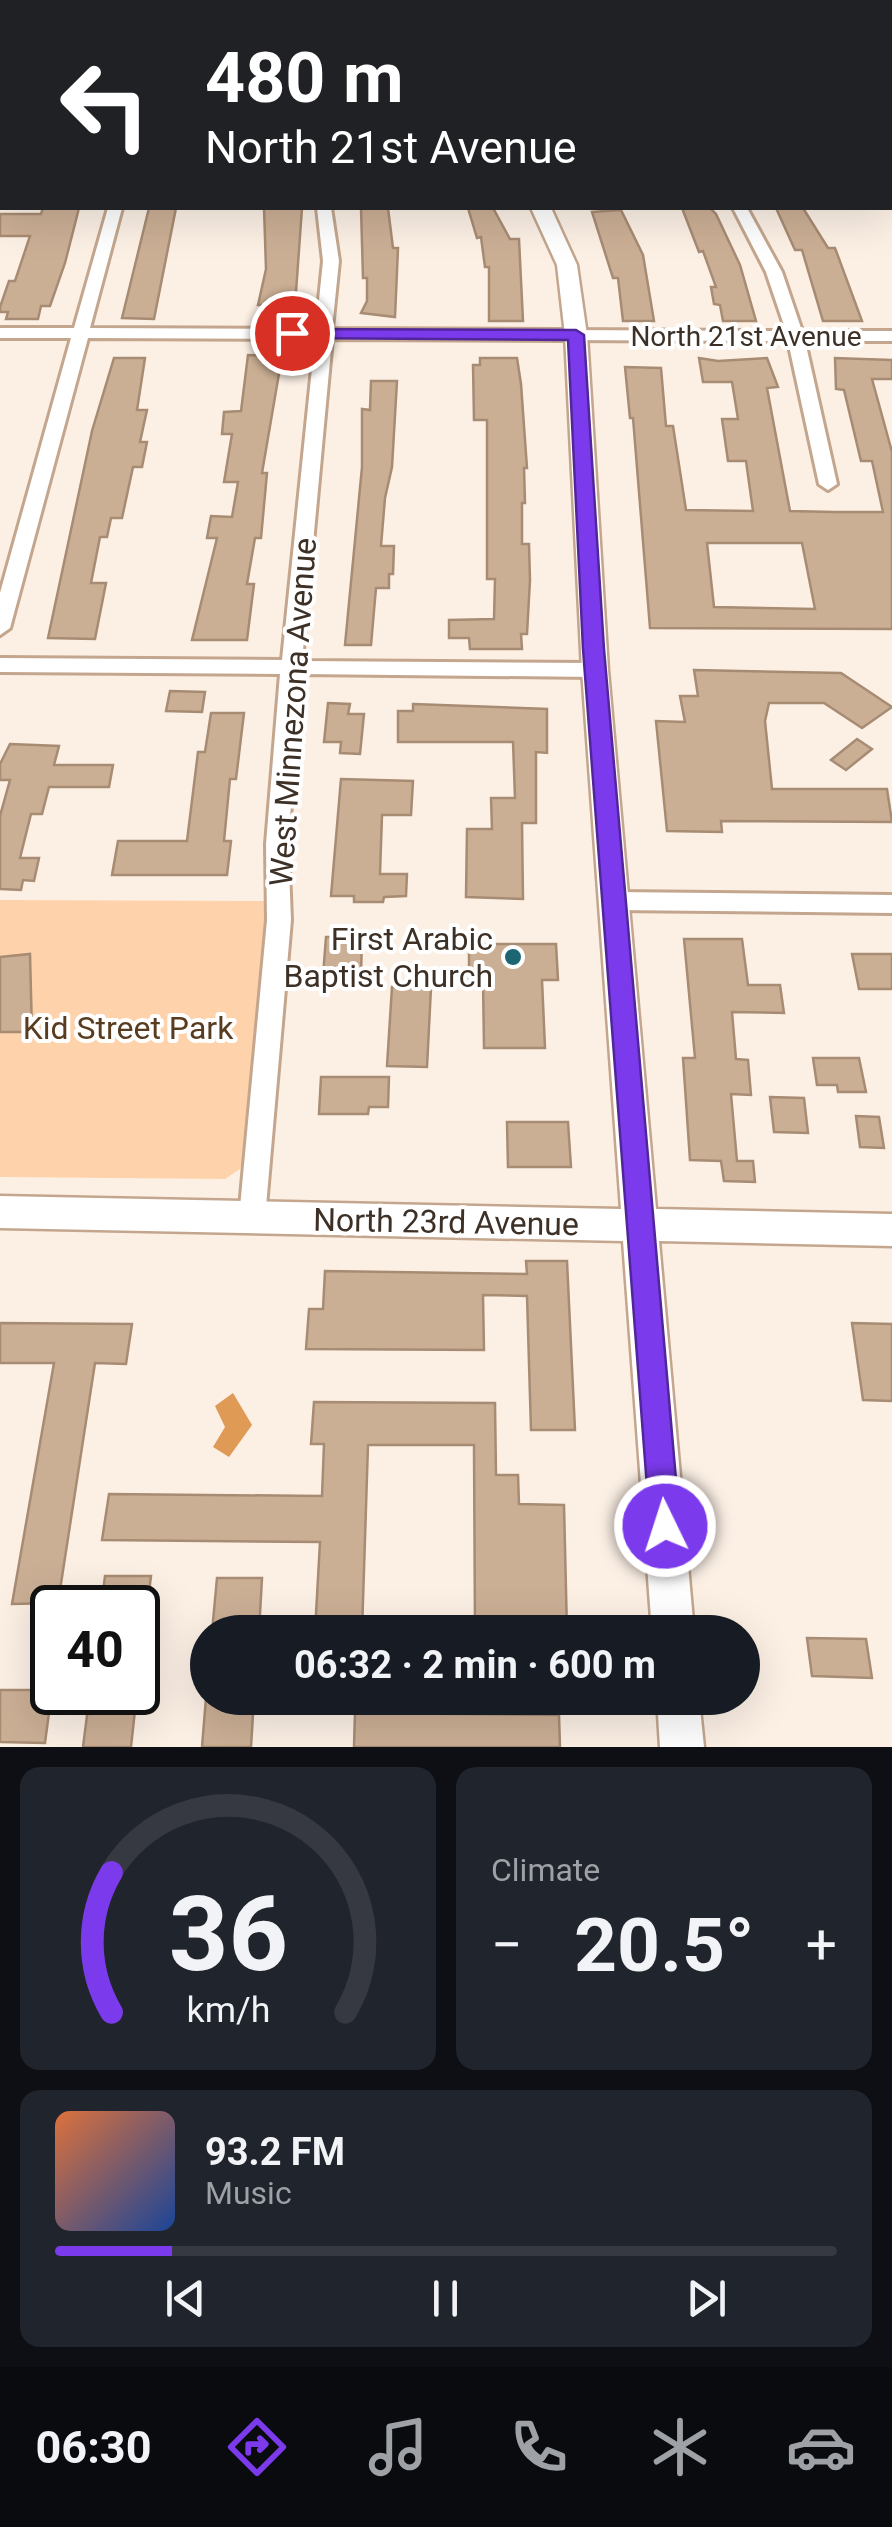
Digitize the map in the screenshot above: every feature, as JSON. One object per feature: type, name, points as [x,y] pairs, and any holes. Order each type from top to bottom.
[{"type":"street","points":[[0,628],[114,210]]},
{"type":"street","name":"West Minnezona Avenue","points":[[252,1218],[280,920],[278,844],[292,668],[331,261],[324,210]]},
{"type":"street","points":[[542,210],[566,264],[576,335],[595,670],[672,1615]]},
{"type":"street","points":[[741,210],[762,239],[795,336],[828,484]]},
{"type":"street","name":"North 21st Avenue","points":[[0,334],[892,336]]},
{"type":"street","points":[[0,665],[595,670]]},
{"type":"street","points":[[614,901],[892,904]]},
{"type":"street","name":"North 23rd Avenue","points":[[0,1212],[892,1230]]},
{"type":"street","points":[[679,1715],[682,1747]]},
{"type":"green space","name":"Kid Street Park","points":[[0,900],[270,901],[240,1169],[225,1179],[0,1177]]},
{"type":"shaded area","points":[[233,1393],[252,1425],[229,1457],[213,1447],[225,1427],[215,1406]]},
{"type":"building","points":[[42,210],[78,210],[65,263],[50,306],[41,306],[38,319],[6,319],[8,312],[0,312],[0,307],[9,281],[15,281],[30,236],[0,236],[0,214],[41,214]]},
{"type":"building","points":[[149,210],[176,210],[154,319],[122,318]]},
{"type":"building","points":[[264,210],[302,210],[294,320],[261,320],[263,305],[258,305],[266,269]]},
{"type":"building","points":[[361,210],[388,210],[393,248],[398,248],[395,317],[361,313],[367,301],[367,278],[363,278]]},
{"type":"building","points":[[469,210],[494,210],[510,239],[519,239],[523,321],[489,321],[489,267],[485,267],[481,237],[477,238]]},
{"type":"building","points":[[621,210],[643,255],[654,321],[623,321],[618,278],[613,278],[592,212]]},
{"type":"building","points":[[683,210],[712,210],[716,214],[740,265],[756,321],[723,321],[720,305],[714,304],[711,287],[716,287],[703,251],[699,252]]},
{"type":"building","points":[[777,210],[804,210],[828,248],[835,248],[862,321],[823,321],[802,250],[795,250]]},
{"type":"building","points":[[248,355],[282,356],[262,473],[267,473],[261,538],[255,538],[247,584],[254,584],[247,640],[192,640],[217,538],[207,538],[211,516],[232,517],[238,482],[224,482],[232,434],[222,434],[224,412],[241,411]]},
{"type":"building","points":[[114,358],[145,358],[137,410],[147,410],[140,442],[147,442],[142,467],[133,467],[122,518],[111,518],[107,537],[100,537],[91,583],[106,583],[95,639],[48,638],[92,431]]},
{"type":"building","points":[[480,358],[517,358],[521,384],[527,468],[522,544],[529,544],[530,580],[527,634],[521,634],[522,649],[470,649],[469,638],[449,638],[449,620],[494,619],[495,579],[487,579],[487,420],[474,420],[473,365],[480,365]]},
{"type":"building","points":[[699,358],[767,358],[778,387],[767,388],[790,511],[883,512],[872,461],[861,461],[844,390],[836,389],[835,358],[892,360],[892,379],[872,379],[892,452],[892,629],[650,628],[633,418],[625,367],[661,368],[666,426],[673,426],[686,510],[753,511],[746,461],[728,461],[722,419],[738,419],[732,382],[703,382]],"holes":[[[707,543],[802,543],[815,609],[714,607]]]},
{"type":"building","points":[[371,381],[397,381],[392,467],[381,546],[394,546],[393,574],[389,574],[389,588],[376,588],[371,645],[345,645],[362,467],[362,409],[370,410]]},
{"type":"building","points":[[694,670],[841,673],[892,707],[862,728],[824,703],[769,703],[765,721],[772,789],[887,789],[892,822],[721,821],[722,832],[667,831],[656,721],[685,722],[680,696],[698,696]]},
{"type":"building","points":[[170,691],[205,692],[202,712],[166,711]]},
{"type":"building","points":[[328,703],[350,704],[348,714],[364,714],[360,754],[340,753],[341,742],[324,742]]},
{"type":"building","points":[[413,704],[547,709],[547,753],[536,752],[536,823],[522,823],[523,899],[466,897],[467,829],[492,829],[491,798],[515,798],[513,742],[398,742],[398,711],[413,711]]},
{"type":"building","points":[[211,713],[244,713],[236,779],[230,779],[224,841],[231,841],[227,875],[112,875],[118,841],[187,841],[198,752],[205,752]]},
{"type":"building","points":[[857,739],[872,749],[846,770],[831,760]]},
{"type":"building","points":[[10,744],[59,746],[54,765],[113,765],[109,787],[49,787],[42,814],[31,814],[20,858],[39,858],[34,881],[23,880],[21,890],[0,889],[0,816],[10,780],[0,780],[0,764]]},
{"type":"building","points":[[341,779],[413,781],[411,815],[382,815],[380,874],[407,874],[406,896],[384,897],[383,902],[354,902],[354,896],[331,896]]},
{"type":"building","points":[[326,937],[362,937],[361,976],[323,976]]},
{"type":"building","points":[[684,939],[742,939],[748,985],[780,985],[784,1013],[732,1012],[736,1059],[748,1060],[751,1095],[731,1094],[737,1161],[753,1161],[755,1182],[724,1181],[721,1161],[690,1160],[683,1058],[695,1058]]},
{"type":"building","points":[[469,944],[556,944],[558,980],[542,980],[545,1048],[484,1048],[483,980],[469,980]]},
{"type":"building","points":[[30,954],[32,1032],[0,1032],[0,957]]},
{"type":"building","points":[[852,954],[892,954],[892,989],[859,989]]},
{"type":"building","points":[[392,987],[431,988],[427,1067],[387,1066]]},
{"type":"building","points":[[813,1058],[859,1058],[866,1092],[838,1092],[837,1085],[817,1085]]},
{"type":"building","points":[[321,1077],[389,1077],[388,1107],[369,1107],[368,1114],[319,1114]]},
{"type":"building","points":[[770,1097],[804,1098],[808,1133],[774,1132]]},
{"type":"building","points":[[856,1116],[879,1117],[884,1148],[860,1147]]},
{"type":"building","points":[[507,1122],[568,1122],[571,1167],[508,1167]]},
{"type":"building","points":[[526,1261],[567,1261],[575,1430],[531,1430],[527,1296],[483,1295],[484,1350],[306,1349],[309,1309],[323,1309],[325,1271],[527,1274]]},
{"type":"building","points":[[0,1323],[132,1324],[126,1364],[95,1363],[61,1585],[30,1585],[30,1604],[12,1604],[54,1363],[0,1363]]},
{"type":"building","points":[[852,1323],[892,1324],[892,1401],[863,1400]]},
{"type":"building","points":[[314,1402],[495,1403],[496,1475],[518,1475],[519,1504],[564,1505],[567,1615],[475,1615],[474,1445],[368,1445],[363,1615],[316,1615],[320,1542],[102,1540],[109,1494],[322,1496],[324,1444],[311,1444]]},
{"type":"building","points":[[105,1576],[151,1576],[150,1585],[104,1585]]},
{"type":"building","points":[[217,1578],[262,1578],[260,1615],[214,1615]]},
{"type":"building","points":[[807,1638],[866,1639],[872,1678],[812,1676]]},
{"type":"building","points":[[0,1690],[30,1690],[30,1715],[49,1715],[45,1743],[0,1742]]},
{"type":"building","points":[[87,1715],[134,1715],[131,1747],[83,1747]]},
{"type":"building","points":[[205,1715],[253,1715],[251,1747],[202,1747]]},
{"type":"building","points":[[355,1715],[559,1715],[560,1747],[354,1747]]},
{"type":"place","name":"First Arabic Baptist Church","points":[[513,957]]},
{"type":"route","points":[[292,333],[576,335],[594,649],[665,1526]]}]
